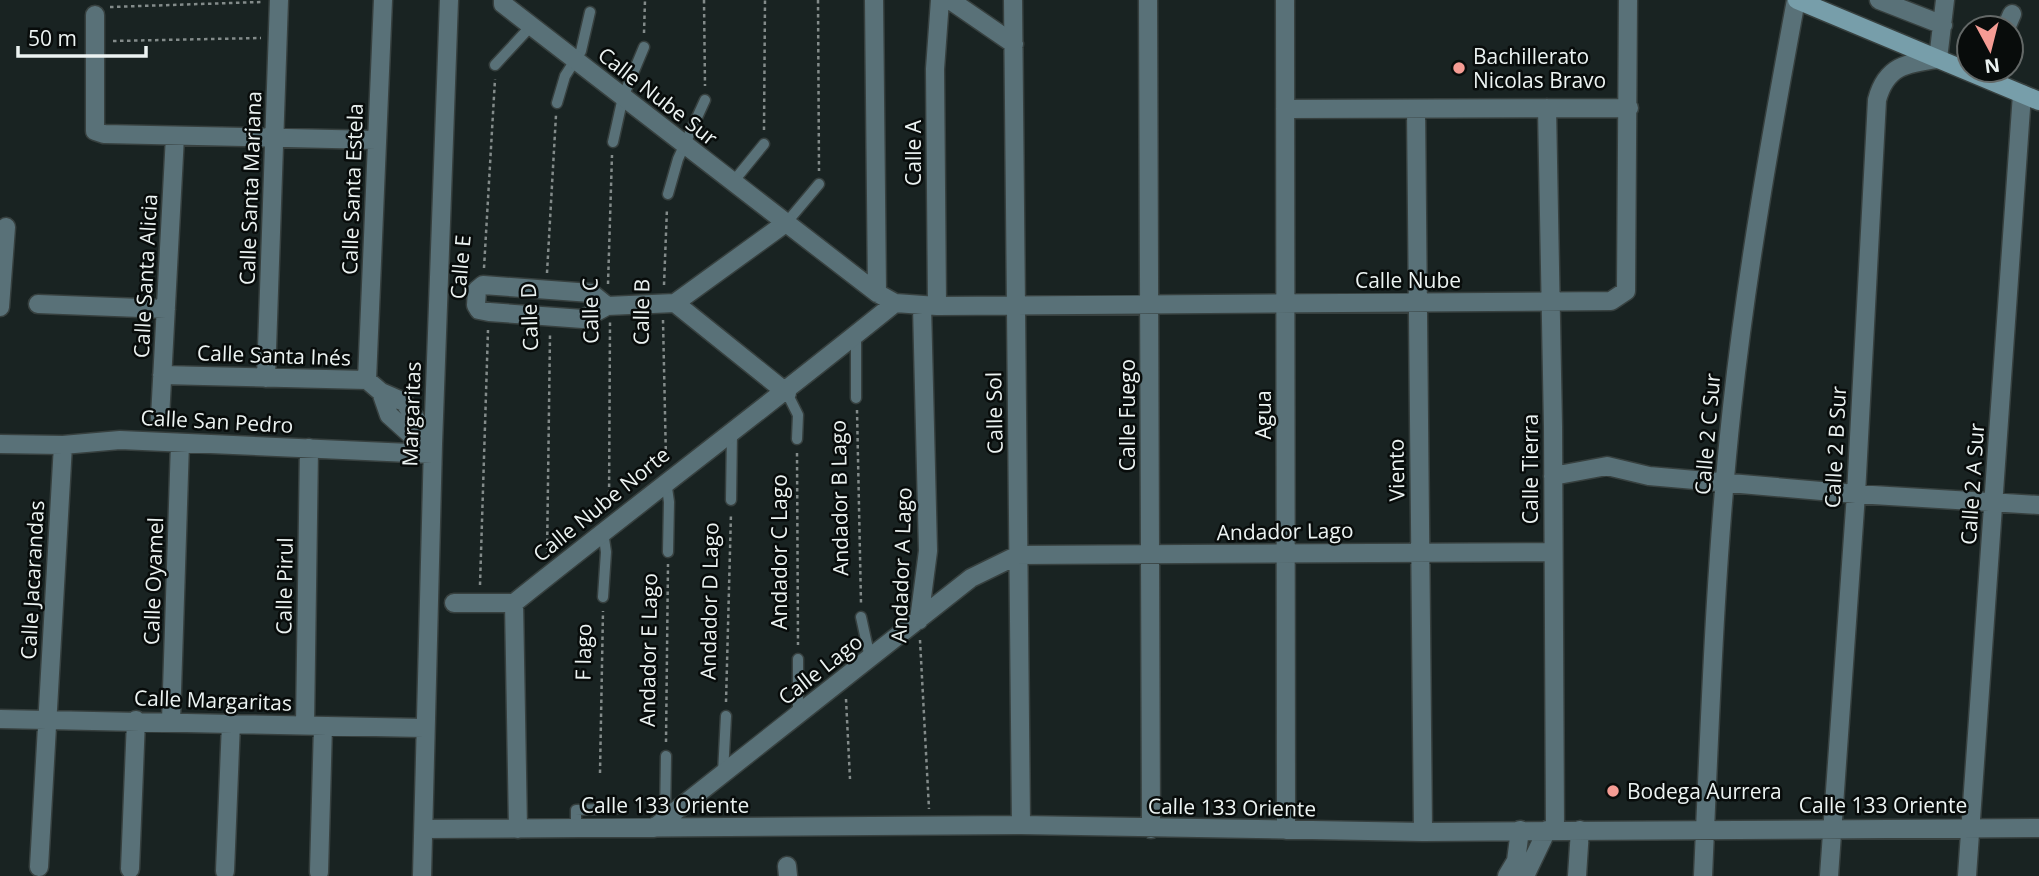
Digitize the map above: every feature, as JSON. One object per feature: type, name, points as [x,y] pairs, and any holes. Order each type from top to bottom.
[{"type":"main road","points":[[1797,0],[1955,64]]},
{"type":"main road","points":[[2005,84],[2031,98]]},
{"type":"street","name":"Calle Santa Estela","points":[[374,386],[376,140],[383,0]]},
{"type":"street","name":"Margaritas","points":[[422,876],[425,830],[424,728],[449,0]]},
{"type":"street","points":[[874,0],[877,293]]},
{"type":"street","name":"Calle A","points":[[929,306],[935,69],[940,0]]},
{"type":"street","points":[[950,0],[1014,44]]},
{"type":"street","name":"Calle Sol","points":[[1013,0],[1021,825]]},
{"type":"street","name":"Calle Fuego","points":[[1148,0],[1151,829]]},
{"type":"street","name":"Agua","points":[[1285,0],[1286,830]]},
{"type":"street","name":"Calle Nube","points":[[895,303],[929,306],[1016,306],[1611,302],[1626,291],[1628,0]]},
{"type":"street","name":"Calle 2 C Sur","points":[[1703,876],[1724,482],[1743,311],[1797,0]]},
{"type":"street","points":[[1878,0],[1943,25]]},
{"type":"street","points":[[1938,59],[1945,0]]},
{"type":"street","name":"Calle Santa Mariana","points":[[266,378],[279,1]]},
{"type":"street","name":"Calle Nube Sur","points":[[503,2],[733,183],[877,293],[895,303]]},
{"type":"street","points":[[96,15],[95,131],[104,134],[376,140]]},
{"type":"street","name":"Calle 2 B Sur","points":[[1829,876],[1856,494],[1877,100],[1881,86],[1890,73],[1920,61],[1938,59]]},
{"type":"street","name":"Calle 2 A Sur","points":[[1968,876],[1994,503],[2031,98]]},
{"type":"street","name":"Calle Tierra","points":[[1547,108],[1553,476],[1551,830]]},
{"type":"street","points":[[1285,109],[1629,108]]},
{"type":"street","name":"Viento","points":[[1416,109],[1423,832]]},
{"type":"street","name":"Calle Santa Alicia","points":[[160,418],[175,136]]},
{"type":"street","points":[[489,312],[583,319],[607,306],[669,303],[787,222]]},
{"type":"street","points":[[0,307],[6,227]]},
{"type":"street","points":[[483,285],[591,293],[607,306]]},
{"type":"street","name":"Calle E","points":[[483,285],[477,290],[476,306],[489,312]]},
{"type":"street","points":[[669,303],[786,393]]},
{"type":"street","name":"Calle Nube Norte","points":[[514,603],[732,430],[786,393],[895,303]]},
{"type":"street","points":[[38,304],[166,309]]},
{"type":"street","name":"Andador A Lago","points":[[919,620],[928,551],[929,306]]},
{"type":"street","name":"Calle Santa Inés","points":[[162,375],[266,378],[374,386]]},
{"type":"street","points":[[374,386],[389,415],[433,449]]},
{"type":"street","name":"Calle San Pedro","points":[[0,444],[63,445],[120,440],[309,448],[433,449]]},
{"type":"street","name":"Calle Oyamel","points":[[171,721],[180,443]]},
{"type":"street","name":"Calle Jacarandas","points":[[39,867],[63,445]]},
{"type":"street","name":"Calle Pirul","points":[[309,448],[319,872]]},
{"type":"street","points":[[1553,476],[1607,466],[1649,476],[1856,494],[2039,505]]},
{"type":"street","name":"Andador Lago","points":[[1018,555],[1552,552]]},
{"type":"street","name":"Calle Lago","points":[[660,824],[971,578],[1018,555]]},
{"type":"street","points":[[454,603],[514,603],[518,829]]},
{"type":"street","name":"Calle Margaritas","points":[[0,719],[424,728]]},
{"type":"street","points":[[130,869],[136,720]]},
{"type":"street","points":[[225,871],[231,723]]},
{"type":"street","name":"Calle 133 Oriente","points":[[425,830],[660,824],[1021,825],[1423,832],[1705,828],[2039,828]]},
{"type":"street","points":[[1507,876],[1516,861],[1520,830]]},
{"type":"street","points":[[1525,876],[1551,830]]},
{"type":"street","points":[[1577,876],[1580,830]]},
{"type":"lane","points":[[557,103],[565,76],[581,51],[590,12]]},
{"type":"lane","points":[[495,65],[531,26]]},
{"type":"lane","points":[[613,142],[623,97],[644,47]]},
{"type":"lane","points":[[668,194],[684,145],[705,100]]},
{"type":"lane","points":[[733,183],[764,144]]},
{"type":"lane","points":[[787,222],[819,184]]},
{"type":"lane","name":"Andador B Lago","points":[[856,335],[856,398]]},
{"type":"lane","points":[[786,393],[798,415],[797,439]]},
{"type":"lane","name":"Andador D Lago","points":[[731,500],[732,430]]},
{"type":"lane","name":"Andador E Lago","points":[[666,481],[670,502],[668,552]]},
{"type":"lane","name":"F lago","points":[[603,597],[608,528]]},
{"type":"lane","points":[[861,617],[870,659]]},
{"type":"lane","name":"Andador C Lago","points":[[798,715],[799,659]]},
{"type":"lane","points":[[723,774],[726,716]]},
{"type":"lane","name":"Andador E Lago","points":[[660,824],[666,756]]},
{"type":"lane","points":[[576,828],[576,810],[622,808]]},
{"type":"path","points":[[644,47],[645,0]]},
{"type":"path","points":[[704,0],[705,100]]},
{"type":"path","points":[[764,144],[765,0]]},
{"type":"path","points":[[818,0],[819,184]]},
{"type":"path","points":[[96,15],[108,7],[226,5],[279,1]]},
{"type":"path","points":[[95,41],[278,38]]},
{"type":"path","name":"Calle E","points":[[483,285],[495,65]]},
{"type":"path","name":"Calle D","points":[[546,290],[557,103]]},
{"type":"path","name":"Calle C","points":[[608,528],[610,327],[607,306],[613,142]]},
{"type":"path","name":"Calle B","points":[[666,481],[668,194]]},
{"type":"path","name":"Calle E","points":[[480,603],[489,312]]},
{"type":"path","name":"Calle D","points":[[547,317],[550,336],[547,577]]},
{"type":"path","name":"Andador B Lago","points":[[856,398],[861,617]]},
{"type":"path","name":"Andador C Lago","points":[[797,439],[799,659]]},
{"type":"path","name":"Andador D Lago","points":[[726,716],[731,500]]},
{"type":"path","name":"Andador E Lago","points":[[666,756],[668,552]]},
{"type":"path","name":"F lago","points":[[600,773],[603,597]]},
{"type":"path","name":"Andador A Lago","points":[[919,620],[929,826]]},
{"type":"path","points":[[845,678],[850,779]]},
{"type":"place","name":"Bachillerato Nicolas Bravo","points":[[1459,68]]},
{"type":"place","name":"Bodega Aurrera","points":[[1613,791]]}]
